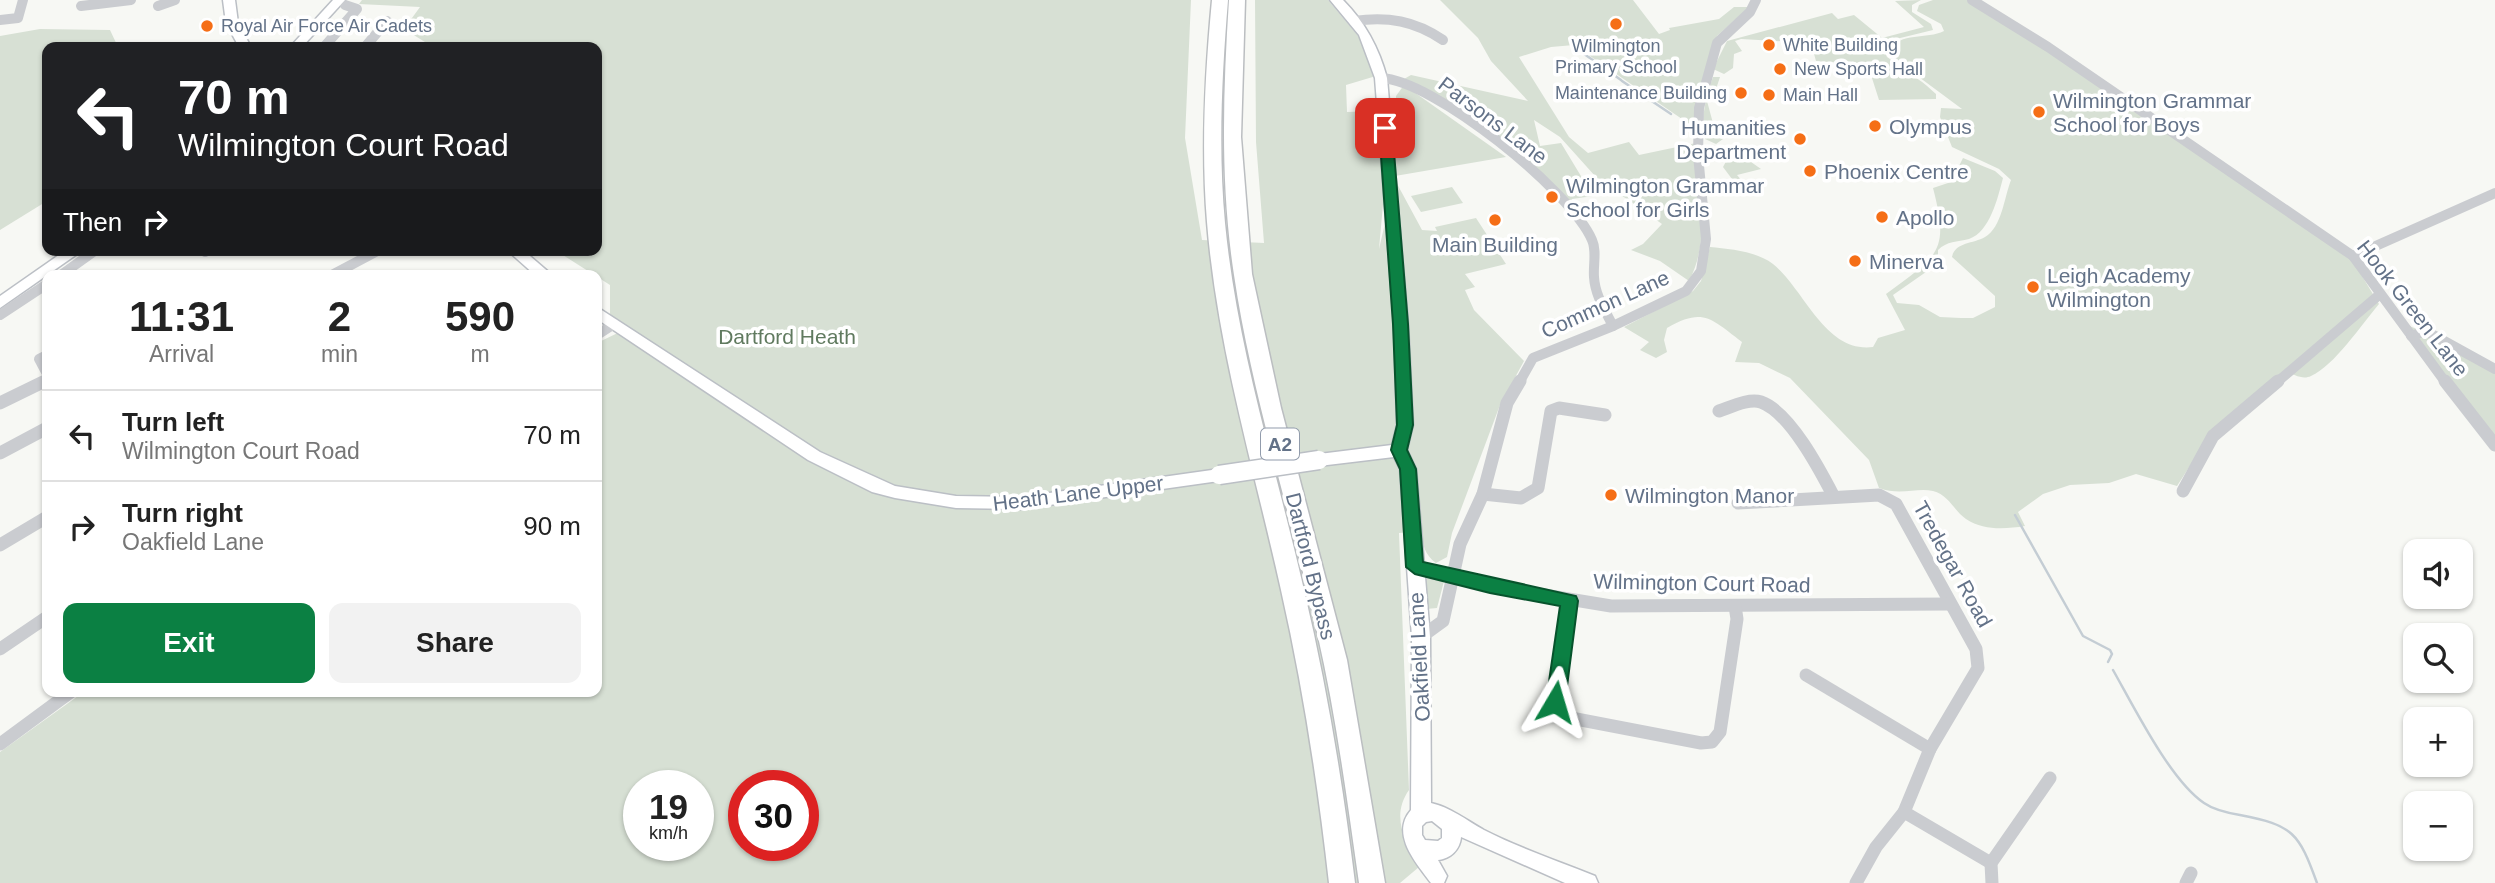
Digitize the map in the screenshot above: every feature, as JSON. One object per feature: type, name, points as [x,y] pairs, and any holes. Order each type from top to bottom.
[{"type":"highway","name":"Dartford Bypass","points":[[1220,0],[1212,137],[1216,223],[1223,283],[1244,393],[1303,636],[1322,734],[1342,883]]},
{"type":"highway","name":"Dartford Bypass","points":[[1237,0],[1231,129],[1243,272],[1275,425],[1328,630],[1349,732],[1372,883]]},
{"type":"main road","points":[[0,292],[54,256]]},
{"type":"street","points":[[0,20],[18,18],[23,0]]},
{"type":"street","points":[[88,4],[131,0]]},
{"type":"street","points":[[158,6],[175,0]]},
{"type":"street","points":[[229,0],[232,23],[242,42]]},
{"type":"street","name":"Oakfield Lane","points":[[1336,0],[1375,51],[1381,78],[1401,324],[1405,425],[1399,450],[1408,469],[1421,638],[1423,787],[1438,832],[1438,880]]},
{"type":"street","name":"Common Lane","points":[[1421,638],[1443,621],[1460,544],[1483,494],[1507,403],[1533,358],[1613,326],[1686,291],[1700,271],[1706,239],[1698,155],[1699,108],[1717,43],[1750,12],[1756,0]]},
{"type":"street","name":"Hook Green Lane","points":[[1972,0],[2048,47],[2353,256],[2379,295],[2495,445]]},
{"type":"street","points":[[301,42],[343,2]]},
{"type":"street","points":[[314,42],[343,2]]},
{"type":"street","points":[[328,42],[357,9],[343,2]]},
{"type":"street","points":[[1354,21],[1392,17],[1427,28],[1443,40]]},
{"type":"street","points":[[369,42],[387,21]]},
{"type":"street","name":"Parsons Lane","points":[[1381,78],[1403,81],[1430,94],[1527,167],[1573,210],[1592,239],[1598,298],[1613,326]]},
{"type":"street","points":[[2353,256],[2495,193]]},
{"type":"street","points":[[47,270],[67,256]]},
{"type":"street","points":[[68,270],[88,256]]},
{"type":"street","points":[[341,270],[368,256]]},
{"type":"street","points":[[521,256],[539,270]]},
{"type":"street","points":[[0,303],[42,274]]},
{"type":"street","points":[[0,315],[42,287]]},
{"type":"street","points":[[2183,491],[2213,436],[2379,295]]},
{"type":"street","points":[[2392,312],[2495,369]]},
{"type":"street","name":"Heath Lane Upper","points":[[602,316],[814,456],[878,487],[895,492],[956,502],[1021,503],[1399,450]]},
{"type":"street","points":[[602,332],[614,324]]},
{"type":"street","points":[[2410,336],[2426,331]]},
{"type":"street","points":[[0,403],[42,382]]},
{"type":"street","points":[[1718,411],[1757,401],[1771,407],[1816,461],[1834,497]]},
{"type":"street","points":[[1483,494],[1525,499],[1533,496],[1538,488],[1550,411],[1559,408],[1605,415]]},
{"type":"street","points":[[0,453],[42,431]]},
{"type":"street","name":"Tredegar Road","points":[[1738,503],[1879,495],[1896,504],[1976,649],[1978,668],[1930,749],[1905,811],[1876,847],[1856,883]]},
{"type":"street","points":[[0,545],[42,520]]},
{"type":"street","name":"Wilmington Court Road","points":[[1415,567],[1569,601],[1611,606],[1950,604]]},
{"type":"street","points":[[1569,601],[1555,696],[1560,711],[1581,720],[1708,744],[1720,732],[1737,619],[1735,606]]},
{"type":"street","points":[[0,649],[42,620]]},
{"type":"street","points":[[1806,675],[1930,749]]},
{"type":"street","points":[[0,744],[64,697]]},
{"type":"street","points":[[1992,883],[1991,863],[2050,778]]},
{"type":"street","points":[[1905,811],[1991,863]]},
{"type":"street","points":[[1438,832],[1478,837],[1588,883]]},
{"type":"green space","name":"Dartford Heath","points":[[362,0],[1191,0],[1185,138],[1202,240],[1264,243],[1256,142],[1255,0],[1328,0],[1364,43],[1376,76],[1346,85],[1347,112],[1374,111],[1376,88],[1385,182],[1379,249],[1395,180],[1422,230],[1437,231],[1435,227],[1476,218],[1506,264],[1465,274],[1475,287],[1465,290],[1474,310],[1524,361],[1500,405],[1452,533],[1447,557],[1436,563],[1429,557],[1422,531],[1399,533],[1409,790],[1403,800],[1400,820],[1405,839],[1419,867],[1400,883],[0,883],[0,752],[77,697],[602,697],[602,341],[628,328],[610,315],[610,285],[602,280],[602,270],[586,270],[564,256],[602,256],[602,42],[425,42],[404,29],[420,7],[359,4]]},
{"type":"green space","points":[[1440,0],[1633,0],[1659,34],[1670,30],[1669,28],[1719,19],[1734,7],[1749,7],[1717,36],[1698,130],[1574,45],[1551,47],[1519,57],[1569,137],[1588,153],[1629,142],[1639,155],[1696,143],[1702,231],[1696,265],[1689,281],[1660,261],[1631,250],[1643,244],[1662,224],[1614,190],[1604,186],[1560,137],[1534,120],[1540,146],[1561,143],[1593,196],[1572,199],[1573,204],[1531,166],[1404,79],[1411,75],[1528,101],[1491,61],[1478,38]]},
{"type":"green space","points":[[1921,0],[1912,5],[1912,12],[1931,24],[1933,30],[1892,40],[1884,50],[1887,57],[1904,69],[1898,71],[1923,83],[1936,94],[1936,99],[1879,100],[1871,75],[1885,72],[1871,73],[1868,65],[1816,61],[1811,43],[1741,39],[1735,41],[1742,51],[1734,54],[1733,68],[1724,74],[1713,69],[1727,41],[1832,13],[1838,19],[1854,15],[1882,38],[1924,27],[1895,1]]},
{"type":"green space","name":"Leigh Academy Wilmington","points":[[1933,0],[1969,0],[1983,7],[2351,258],[2379,304],[2338,354],[2320,371],[2311,376],[2298,377],[2286,371],[2204,444],[2177,486],[2136,474],[2109,483],[2070,485],[2043,494],[2018,512],[2025,526],[1980,526],[1966,519],[1939,493],[1879,488],[1869,460],[1790,378],[1759,363],[1735,362],[1742,342],[1707,318],[1690,318],[1667,328],[1664,340],[1667,352],[1656,358],[1640,350],[1649,342],[1624,327],[1693,291],[1701,281],[1710,247],[1743,251],[1773,264],[1829,330],[1856,346],[1873,347],[1878,338],[1905,330],[1886,294],[1918,270],[1935,251],[1940,227],[1933,188],[1951,182],[1963,158],[1995,171],[2003,178],[1988,222],[1969,239],[1949,243],[1938,250],[1938,257],[1946,267],[1936,265],[1893,295],[1897,303],[1919,305],[1940,317],[1973,318],[1995,307],[1995,296],[1952,257],[1961,246],[1991,232],[1999,219],[2011,180],[1999,169],[1952,147],[1940,117],[1941,108],[1962,109],[1900,63],[1889,51],[1907,38],[1944,31],[1941,24],[1917,11],[1919,5]]},
{"type":"green space","points":[[40,29],[110,30],[116,42],[42,42],[42,204],[0,230],[0,36]]},
{"type":"green space","points":[[1713,77],[1720,77],[1712,101],[1707,101],[1717,138],[1723,139],[1716,144],[1705,139],[1703,124],[1706,100]]},
{"type":"green space","points":[[1404,85],[1506,157],[1395,176],[1396,96]]},
{"type":"green space","points":[[1729,156],[1751,162],[1761,169],[1737,175],[1742,181],[1735,183],[1723,167]]},
{"type":"green space","points":[[1452,187],[1463,203],[1421,212],[1411,196]]},
{"type":"green space","points":[[2400,322],[2433,336],[2495,371],[2495,445]]},
{"type":"green space","points":[[1422,575],[1444,581],[1437,608],[1426,609]]},
{"type":"waterway","points":[[1580,51],[1621,80]]},
{"type":"waterway","points":[[1622,81],[1671,114]]},
{"type":"waterway","points":[[2015,515],[2083,636],[2110,650],[2112,654],[2108,662]]},
{"type":"waterway","points":[[2113,670],[2166,761],[2191,792],[2212,808],[2272,823],[2292,834],[2305,853],[2317,883]]},
{"type":"place","name":"Wilmington Primary School","points":[[1616,24]]},
{"type":"place","name":"Royal Air Force Air Cadets","points":[[207,26]]},
{"type":"place","name":"White Building","points":[[1769,45]]},
{"type":"place","name":"New Sports Hall","points":[[1780,69]]},
{"type":"place","name":"Maintenance Building","points":[[1741,93]]},
{"type":"place","name":"Main Hall","points":[[1769,95]]},
{"type":"place","name":"Wilmington Grammar School for Boys","points":[[2039,112]]},
{"type":"place","name":"Olympus","points":[[1875,126]]},
{"type":"place","name":"Humanities Department","points":[[1800,139]]},
{"type":"place","name":"Phoenix Centre","points":[[1810,171]]},
{"type":"place","name":"Wilmington Grammar School for Girls","points":[[1552,197]]},
{"type":"place","name":"Apollo","points":[[1882,217]]},
{"type":"place","name":"Main Building","points":[[1495,220]]},
{"type":"place","name":"Minerva","points":[[1855,261]]},
{"type":"place","name":"Leigh Academy Wilmington","points":[[2033,287]]},
{"type":"place","name":"Wilmington Manor","points":[[1611,495]]},
{"type":"route","points":[[1385,128],[1401,324],[1405,425],[1399,450],[1408,469],[1415,567],[1490,586],[1569,601],[1555,702]]}]
